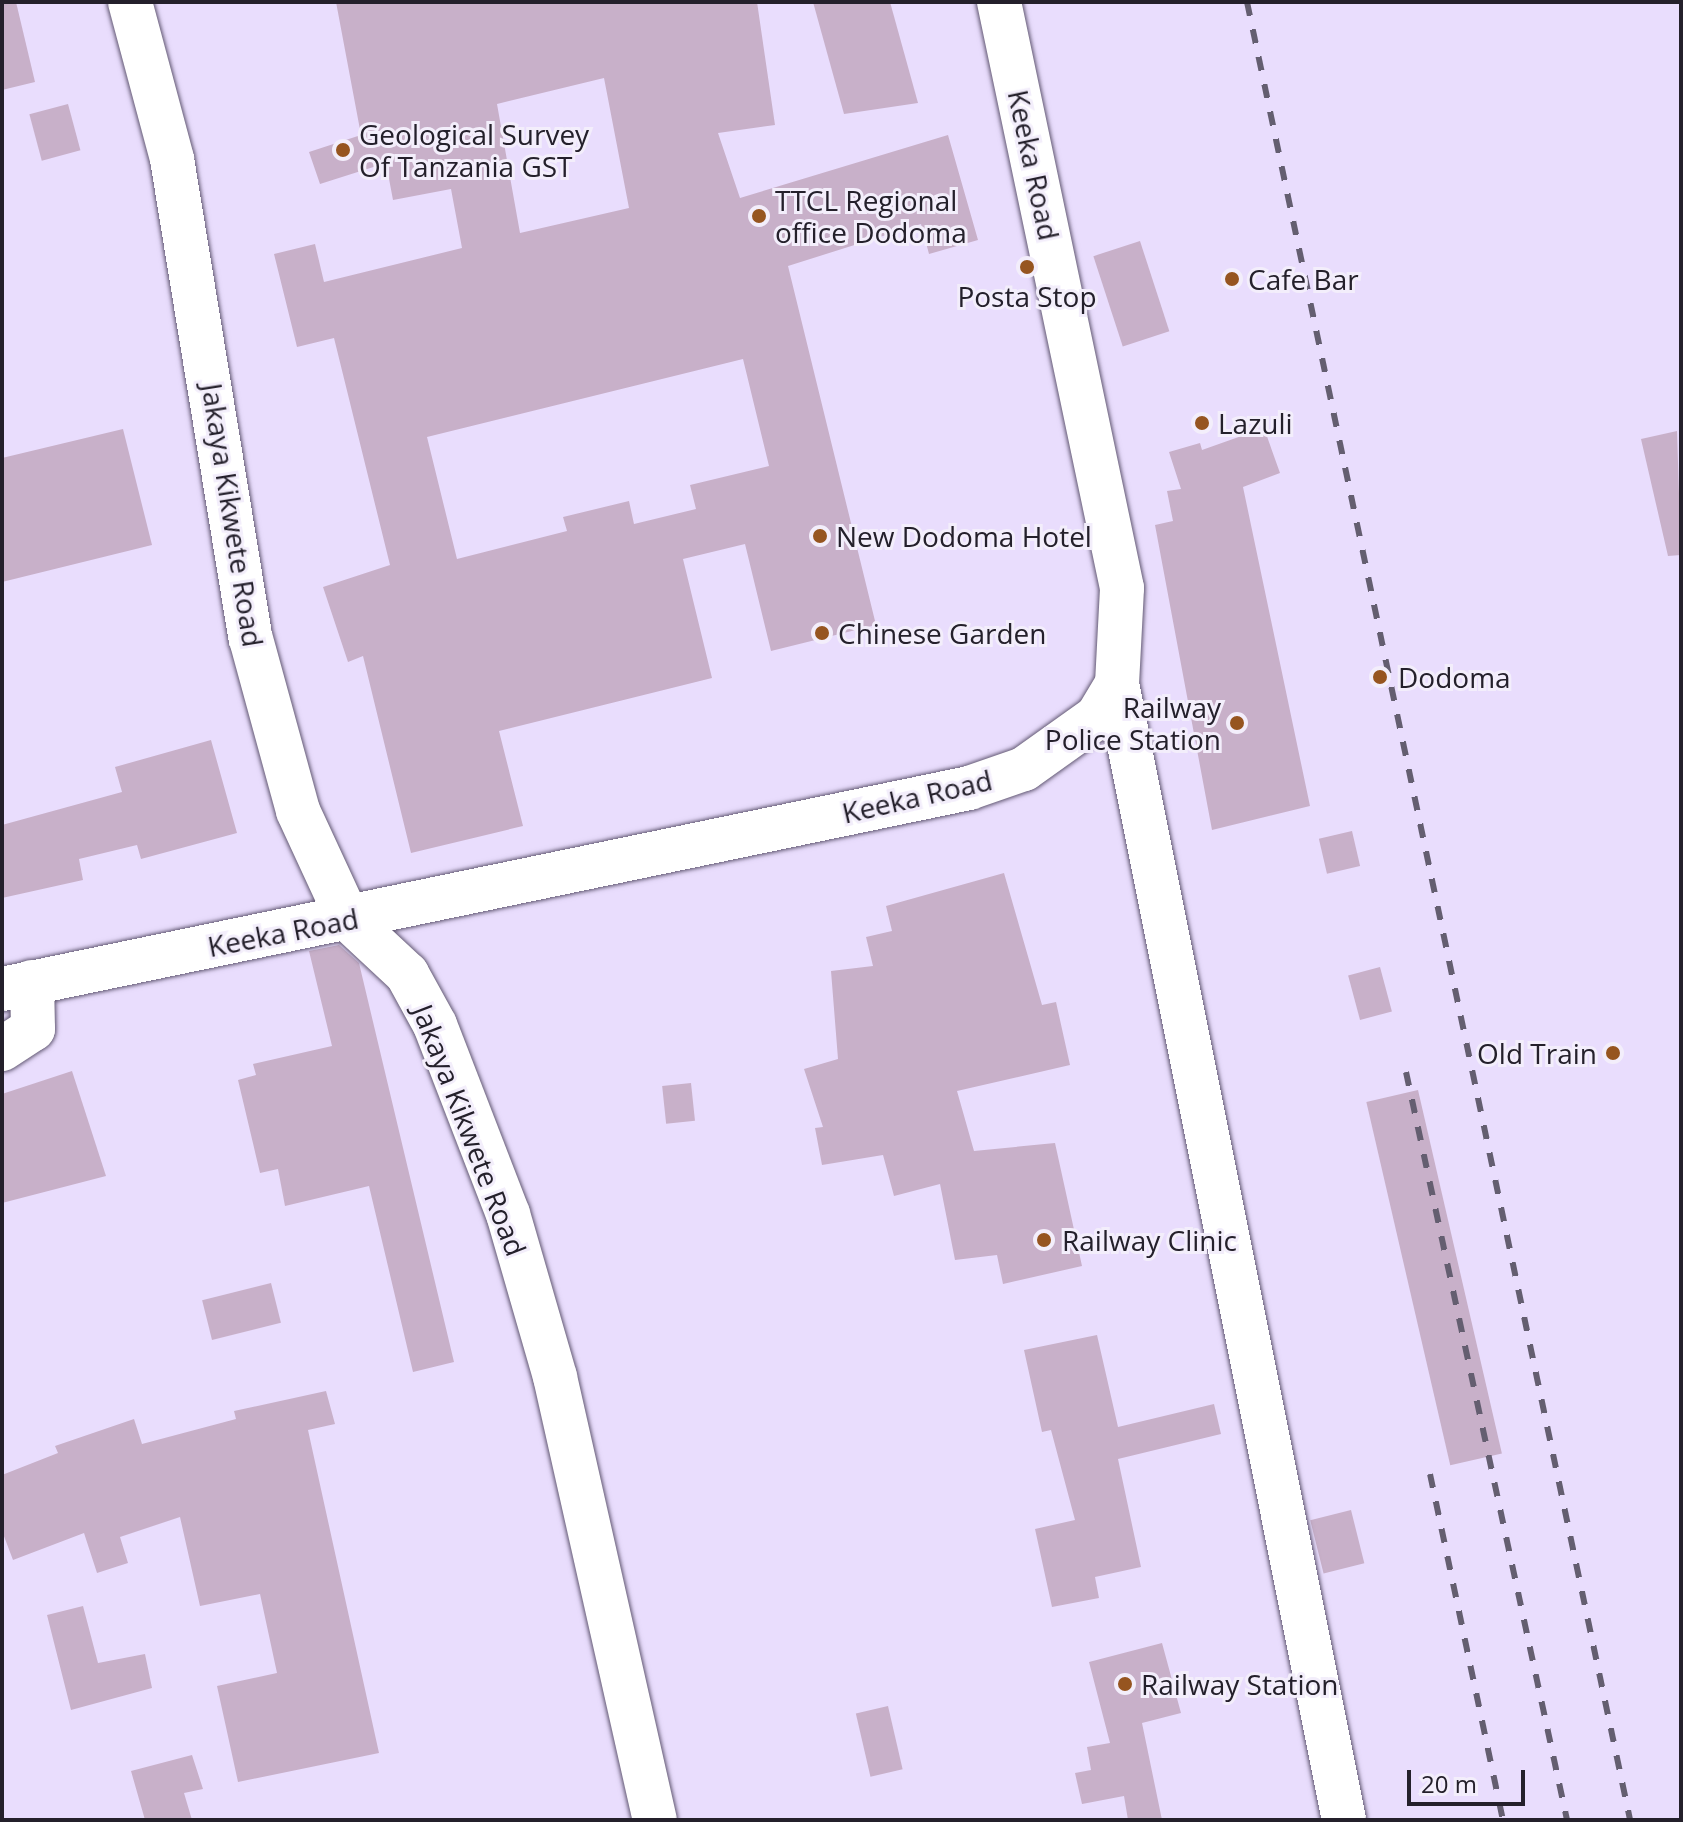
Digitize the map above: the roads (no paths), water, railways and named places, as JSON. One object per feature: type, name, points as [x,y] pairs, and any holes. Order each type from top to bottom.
[{"type":"street","name":"Jakaya Kikwete Road","points":[[130,2],[172,159],[251,639],[303,824],[348,919],[407,974],[435,1025],[508,1214],[555,1377],[655,1820]]},
{"type":"street","name":"Keeka Road","points":[[17,986],[969,788],[1024,769],[1071,741],[1117,684],[1122,588],[999,2]]},
{"type":"street","points":[[1117,684],[1344,1820]]},
{"type":"street","points":[[2,1049],[33,1029],[17,986]]},
{"type":"railway","points":[[1247,2],[1630,1820]]},
{"type":"railway","points":[[1406,1072],[1567,1820]]},
{"type":"railway","points":[[1430,1474],[1503,1820]]},
{"type":"place","name":"Geological Survey Of Tanzania GST","points":[[343,150]]},
{"type":"place","name":"TTCL Regional office Dodoma","points":[[759,216]]},
{"type":"place","name":"Posta Stop","points":[[1027,267]]},
{"type":"place","name":"Cafe Bar","points":[[1232,279]]},
{"type":"place","name":"Lazuli","points":[[1202,423]]},
{"type":"place","name":"New Dodoma Hotel","points":[[820,536]]},
{"type":"place","name":"Chinese Garden","points":[[822,633]]},
{"type":"place","name":"Dodoma","points":[[1380,677]]},
{"type":"place","name":"Railway Police Station","points":[[1237,723]]},
{"type":"place","name":"Old Train","points":[[1613,1053]]},
{"type":"place","name":"Railway Clinic","points":[[1044,1240]]},
{"type":"place","name":"Railway Station","points":[[1125,1684]]}]
